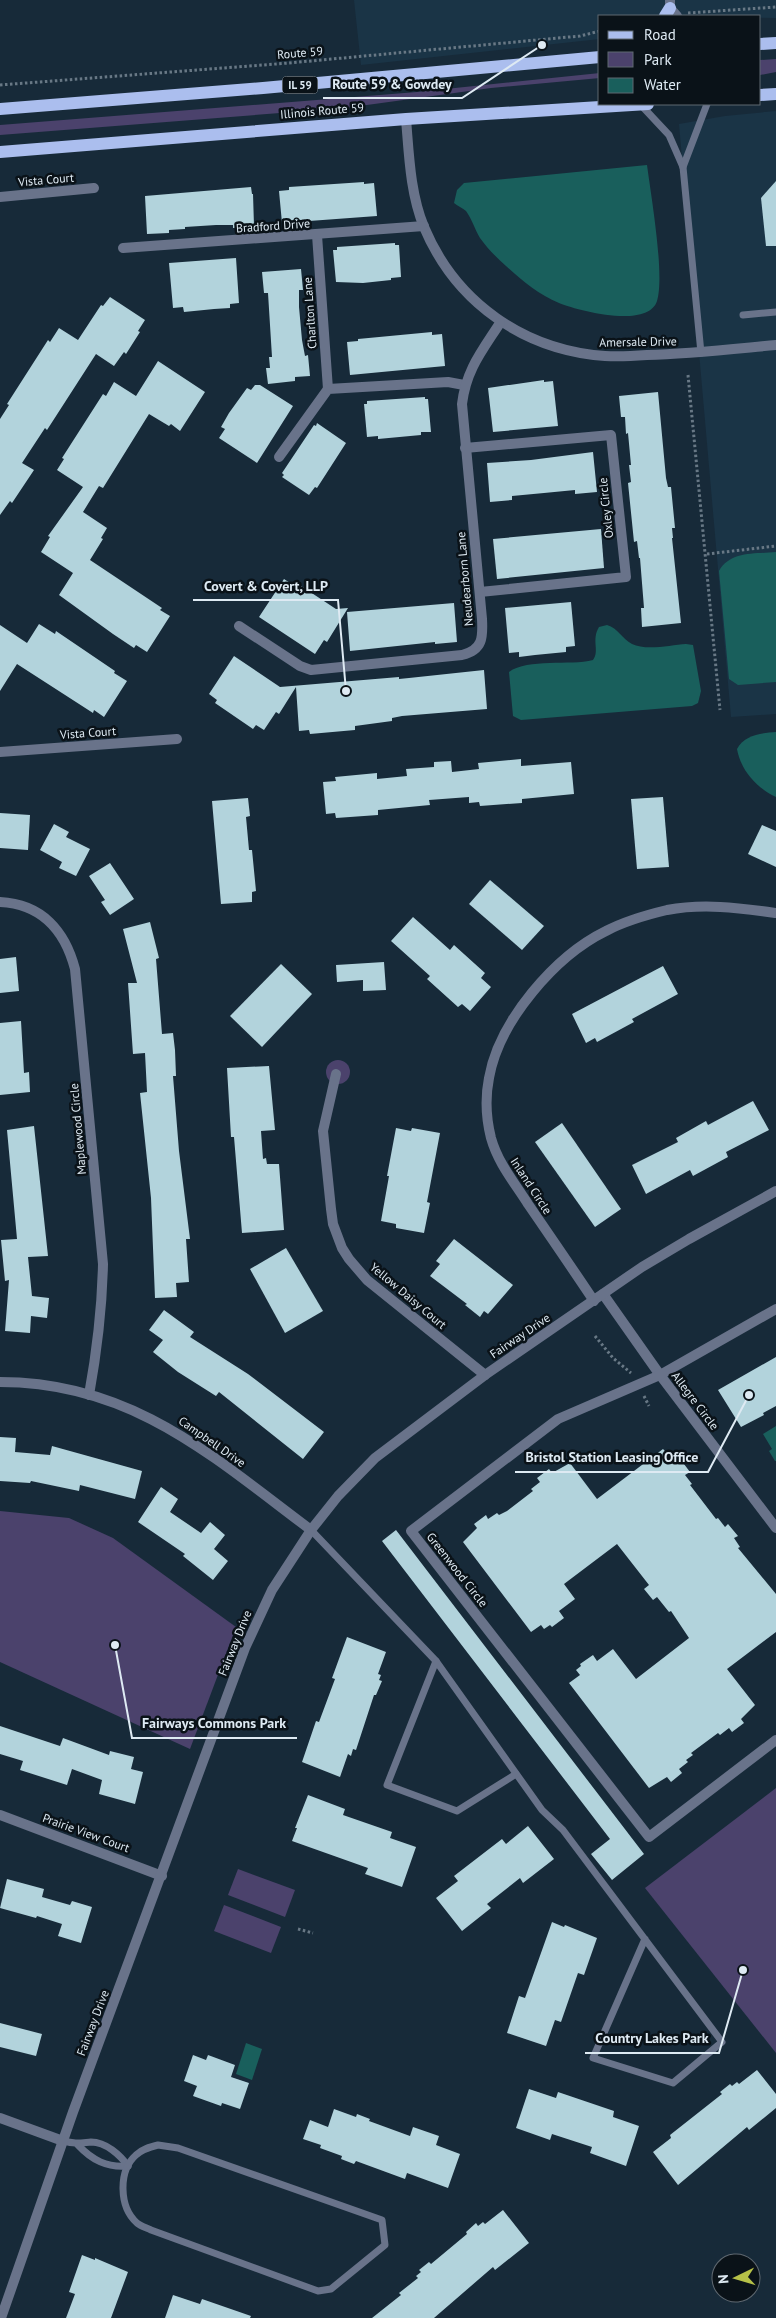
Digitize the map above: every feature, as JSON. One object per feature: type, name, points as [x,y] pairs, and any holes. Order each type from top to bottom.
[{"type":"main road","points":[[761,44],[776,43]]},
{"type":"main road","name":"IL 59","points":[[0,109],[263,88],[598,57]]},
{"type":"main road","points":[[761,96],[776,94]]},
{"type":"main road","name":"Illinois Route 59","points":[[0,152],[406,118],[623,105]]},
{"type":"street","name":"Amersale Drive","points":[[406,118],[415,196],[424,226],[439,257],[462,287],[500,323],[534,340],[569,352],[607,357],[701,353],[776,345]]},
{"type":"street","name":"Vista Court","points":[[0,197],[94,188]]},
{"type":"street","name":"Bradford Drive","points":[[123,248],[424,226]]},
{"type":"street","name":"Charlton Lane","points":[[316,235],[328,389]]},
{"type":"street","name":"Neudearborn Lane","points":[[240,626],[300,666],[312,670],[462,655],[477,649],[482,641],[480,592],[462,404],[464,385],[473,363],[500,323]]},
{"type":"street","points":[[280,457],[328,389],[448,382],[464,385]]},
{"type":"street","name":"Oxley Circle","points":[[465,448],[612,435],[626,577],[480,592]]},
{"type":"street","name":"Vista Court","points":[[0,752],[177,739]]},
{"type":"street","name":"Maplewood Circle","points":[[0,902],[32,910],[51,923],[66,943],[75,969],[103,1264],[102,1304],[89,1395]]},
{"type":"street","name":"Inland Circle","points":[[594,1301],[505,1173],[492,1140],[487,1117],[486,1096],[489,1076],[505,1036],[524,1003],[560,963],[586,942],[606,930],[638,918],[687,907],[713,905],[776,913]]},
{"type":"street","name":"Yellow Daisy Court","points":[[336,1074],[323,1131],[333,1224],[342,1248],[367,1280],[485,1375]]},
{"type":"street","name":"Fairway Drive","points":[[1,2318],[63,2141],[245,1648],[272,1590],[311,1530],[338,1496],[375,1458],[485,1375],[642,1267],[776,1192]]},
{"type":"street","name":"Allegre Circle","points":[[603,1294],[660,1375],[774,1522]]},
{"type":"street","name":"Greenwood Circle","points":[[776,1309],[660,1375],[558,1419],[411,1531],[649,1837],[776,1740]]},
{"type":"street","name":"Campbell Drive","points":[[0,1382],[51,1386],[89,1395],[107,1400],[150,1418],[199,1446],[311,1530]]},
{"type":"street","name":"Prairie View Court","points":[[0,1815],[162,1876]]},
{"type":"street","points":[[0,2118],[63,2141]]},
{"type":"lane","points":[[641,105],[669,135],[684,167],[701,353]]},
{"type":"lane","points":[[684,167],[707,105]]},
{"type":"lane","points":[[743,315],[776,312]]},
{"type":"lane","points":[[311,1530],[436,1661],[542,1810],[563,1830],[645,1939],[722,2042],[673,2083],[593,2058],[645,1939]]},
{"type":"lane","points":[[436,1661],[387,1785],[457,1810],[516,1774]]},
{"type":"lane","points":[[63,2141],[78,2145],[93,2142],[118,2153],[128,2166]]},
{"type":"lane","points":[[78,2145],[89,2157],[115,2167],[128,2166]]},
{"type":"lane","points":[[158,2146],[178,2148],[382,2220],[384,2245],[331,2289],[318,2291],[137,2223],[128,2210],[123,2198],[122,2184],[128,2166],[136,2154],[147,2148],[158,2146]]},
{"type":"path","points":[[691,13],[776,7]]},
{"type":"path","name":"Route 59","points":[[0,86],[290,63],[580,36],[598,32]]},
{"type":"path","points":[[688,375],[720,710]]},
{"type":"path","points":[[706,554],[776,546]]},
{"type":"path","points":[[595,1336],[613,1358],[629,1370]]},
{"type":"path","points":[[298,1928],[313,1934]]},
{"type":"shaded area","points":[[354,0],[776,0],[776,18],[761,18],[761,15],[598,15],[598,39],[361,65]]},
{"type":"shaded area","points":[[776,111],[776,714],[731,717],[679,124],[725,116]]},
{"type":"green space","points":[[776,59],[776,72],[761,75],[761,60]]},
{"type":"green space","points":[[598,73],[598,78],[491,88],[345,108],[0,135],[0,125],[417,92]]},
{"type":"green space","points":[[338,1060],[343,1061],[349,1067],[349,1077],[343,1083],[338,1084],[333,1083],[327,1077],[326,1072],[327,1067],[333,1061]]},
{"type":"green space","points":[[0,1511],[69,1518],[113,1538],[236,1627],[190,1749],[0,1662]]},
{"type":"green space","points":[[776,1788],[776,2053],[645,1888]]},
{"type":"green space","points":[[238,1869],[295,1890],[285,1917],[228,1895]]},
{"type":"green space","points":[[224,1905],[281,1927],[271,1953],[214,1931]]},
{"type":"water","points":[[647,165],[658,255],[659,289],[657,301],[651,309],[641,314],[612,316],[581,310],[544,296],[524,282],[496,256],[480,238],[466,211],[454,203],[457,190],[464,183]]},
{"type":"water","points":[[776,552],[776,682],[738,685],[729,679],[719,571],[736,557]]},
{"type":"water","points":[[607,625],[629,642],[638,646],[693,645],[701,691],[698,703],[692,706],[521,720],[513,716],[509,672],[527,665],[593,660],[596,653],[595,641],[599,627]]},
{"type":"water","points":[[776,732],[776,797],[762,789],[751,778],[742,765],[737,749],[740,744],[749,738],[759,734]]},
{"type":"water","points":[[776,1426],[775,1461],[769,1451],[772,1449],[763,1434]]},
{"type":"water","points":[[246,2043],[262,2049],[252,2080],[236,2074]]},
{"type":"building","points":[[776,181],[776,246],[766,246],[761,198]]},
{"type":"building","points":[[364,182],[364,184],[374,183],[377,216],[282,223],[279,191],[289,190],[289,187]]},
{"type":"building","points":[[251,187],[254,226],[233,228],[233,225],[185,227],[185,229],[169,230],[169,233],[147,234],[145,196]]},
{"type":"building","points":[[395,243],[395,245],[399,245],[401,277],[363,283],[336,282],[333,250],[337,250],[337,247]]},
{"type":"building","points":[[236,258],[239,303],[230,304],[230,308],[184,312],[183,307],[173,308],[169,263]]},
{"type":"building","points":[[301,269],[303,290],[299,290],[299,307],[302,340],[305,356],[308,355],[310,376],[295,377],[295,381],[268,384],[266,368],[270,368],[269,357],[272,357],[268,293],[264,293],[262,272]]},
{"type":"building","points":[[110,297],[145,320],[138,331],[140,332],[126,354],[124,352],[114,366],[96,354],[47,430],[45,428],[22,463],[34,470],[12,503],[10,501],[0,515],[0,419],[9,405],[7,404],[48,340],[50,342],[59,328],[78,340],[101,305],[103,306]]},
{"type":"building","points":[[432,332],[432,335],[442,334],[445,366],[350,375],[347,342],[358,341],[358,339]]},
{"type":"building","points":[[158,361],[205,392],[180,431],[171,424],[169,426],[149,414],[103,488],[99,486],[83,512],[107,528],[101,538],[103,539],[90,560],[162,608],[160,610],[170,616],[147,652],[136,645],[134,648],[59,595],[73,573],[41,552],[50,537],[48,536],[83,487],[57,470],[64,459],[62,458],[103,394],[106,396],[114,382],[136,396]]},
{"type":"building","points":[[544,380],[544,382],[553,381],[558,426],[493,432],[488,388]]},
{"type":"building","points":[[255,385],[260,385],[293,406],[257,463],[219,438],[225,429],[221,427],[229,413],[247,388],[251,390]]},
{"type":"building","points":[[658,392],[666,478],[668,487],[671,487],[675,528],[672,528],[672,538],[681,623],[642,627],[641,608],[644,608],[640,558],[637,541],[634,542],[628,483],[631,482],[629,465],[631,465],[628,433],[626,434],[625,417],[621,417],[619,396]]},
{"type":"building","points":[[425,397],[425,399],[428,399],[431,432],[421,432],[421,435],[378,439],[378,436],[367,437],[364,404],[367,404],[367,401]]},
{"type":"building","points":[[317,423],[346,443],[317,488],[315,487],[309,495],[282,477],[284,475],[282,473]]},
{"type":"building","points":[[593,452],[597,492],[575,494],[575,490],[512,496],[512,500],[490,502],[487,463],[531,460]]},
{"type":"building","points":[[601,529],[604,568],[497,579],[493,539]]},
{"type":"building","points":[[284,579],[293,585],[295,582],[336,609],[348,608],[327,642],[324,640],[315,654],[259,617]]},
{"type":"building","points":[[571,602],[575,646],[566,647],[566,652],[519,657],[519,652],[509,653],[505,608]]},
{"type":"building","points":[[454,603],[457,642],[435,644],[435,642],[350,651],[347,612]]},
{"type":"building","points":[[39,624],[55,634],[56,631],[127,681],[104,717],[94,710],[93,713],[17,664],[0,691],[0,625],[27,643]]},
{"type":"building","points":[[234,656],[280,687],[399,677],[399,679],[484,670],[487,709],[402,716],[392,718],[392,721],[355,726],[355,730],[310,734],[309,730],[299,731],[296,687],[279,714],[276,712],[264,730],[256,725],[253,729],[215,703],[217,700],[209,694]]},
{"type":"building","points":[[521,759],[521,766],[571,762],[574,794],[522,799],[522,803],[480,806],[479,802],[469,803],[469,797],[429,800],[430,805],[378,810],[378,815],[336,818],[335,813],[326,814],[323,782],[336,781],[335,777],[377,773],[377,779],[407,776],[406,769],[434,767],[434,762],[451,761],[452,772],[479,769],[478,763]]},
{"type":"building","points":[[663,797],[669,867],[637,869],[631,799]]},
{"type":"building","points":[[248,798],[250,816],[246,817],[249,850],[252,850],[256,891],[252,892],[252,902],[221,904],[212,801]]},
{"type":"building","points":[[0,813],[30,815],[28,850],[0,848]]},
{"type":"building","points":[[54,824],[69,832],[66,837],[90,849],[76,876],[59,868],[62,862],[40,850]]},
{"type":"building","points":[[762,825],[776,831],[776,867],[748,854]]},
{"type":"building","points":[[110,863],[134,899],[110,915],[101,902],[105,900],[89,876]]},
{"type":"building","points":[[490,880],[544,926],[522,950],[469,904]]},
{"type":"building","points":[[413,917],[450,950],[454,945],[485,973],[481,978],[491,987],[470,1011],[462,1004],[458,1007],[427,979],[430,976],[391,941]]},
{"type":"building","points":[[150,922],[159,958],[156,959],[162,1034],[173,1033],[176,1076],[173,1076],[179,1151],[190,1239],[186,1239],[189,1282],[176,1283],[177,1297],[155,1298],[151,1198],[140,1093],[147,1092],[145,1053],[133,1054],[128,983],[137,983],[123,929]]},
{"type":"building","points":[[16,957],[19,991],[0,993],[0,959]]},
{"type":"building","points":[[384,962],[386,990],[363,991],[363,980],[337,982],[336,965]]},
{"type":"building","points":[[281,964],[312,994],[262,1047],[230,1016]]},
{"type":"building","points":[[663,966],[678,994],[632,1019],[634,1022],[597,1042],[595,1038],[586,1043],[572,1014]]},
{"type":"building","points":[[21,1021],[24,1073],[29,1072],[30,1092],[0,1095],[0,1023]]},
{"type":"building","points":[[269,1066],[275,1130],[261,1131],[263,1159],[266,1158],[267,1164],[279,1164],[284,1230],[242,1233],[234,1137],[231,1137],[227,1068]]},
{"type":"building","points":[[753,1101],[769,1130],[726,1152],[728,1157],[693,1176],[690,1170],[646,1194],[632,1165],[678,1142],[676,1138],[706,1121],[708,1125]]},
{"type":"building","points":[[562,1123],[621,1209],[595,1227],[535,1142]]},
{"type":"building","points":[[34,1126],[48,1256],[28,1257],[32,1296],[49,1298],[47,1318],[31,1316],[30,1333],[5,1331],[9,1280],[5,1281],[1,1240],[17,1239],[7,1130]]},
{"type":"building","points":[[396,1128],[411,1131],[412,1128],[440,1133],[427,1202],[430,1203],[424,1233],[396,1228],[396,1224],[381,1221]]},
{"type":"building","points":[[454,1239],[513,1285],[488,1314],[484,1311],[480,1317],[465,1305],[467,1304],[430,1276],[440,1264],[436,1261]]},
{"type":"building","points":[[286,1248],[323,1311],[285,1333],[250,1269]]},
{"type":"building","points":[[164,1310],[194,1332],[190,1337],[248,1374],[324,1432],[303,1459],[219,1392],[216,1396],[178,1372],[153,1352],[163,1340],[149,1330]]},
{"type":"building","points":[[776,1357],[776,1406],[763,1413],[764,1415],[741,1427],[718,1390]]},
{"type":"building","points":[[0,1437],[16,1438],[15,1452],[50,1455],[52,1446],[142,1471],[135,1499],[80,1485],[79,1491],[31,1481],[30,1483],[0,1481]]},
{"type":"building","points":[[663,1449],[676,1463],[681,1460],[690,1472],[685,1475],[692,1484],[690,1485],[716,1519],[718,1518],[725,1527],[728,1524],[738,1536],[734,1538],[740,1547],[738,1548],[776,1594],[776,1632],[727,1669],[755,1705],[741,1719],[744,1723],[732,1732],[729,1728],[720,1735],[718,1733],[691,1753],[693,1755],[686,1760],[688,1762],[679,1769],[682,1773],[671,1782],[667,1777],[649,1788],[569,1683],[580,1675],[576,1670],[581,1666],[580,1664],[593,1655],[597,1661],[613,1649],[636,1679],[689,1638],[671,1611],[669,1612],[657,1597],[653,1600],[644,1589],[649,1585],[617,1544],[564,1584],[575,1599],[559,1611],[564,1618],[552,1627],[550,1625],[544,1629],[541,1625],[531,1632],[463,1542],[477,1528],[474,1524],[486,1515],[488,1519],[497,1513],[499,1515],[507,1511],[533,1491],[531,1489],[540,1482],[537,1478],[549,1469],[552,1473],[570,1463],[597,1499]]},
{"type":"building","points":[[161,1487],[178,1499],[170,1512],[201,1533],[210,1522],[225,1535],[214,1549],[228,1561],[213,1580],[183,1556],[185,1554],[138,1522]]},
{"type":"building","points":[[396,1530],[644,1854],[612,1880],[591,1854],[610,1839],[382,1541]]},
{"type":"building","points":[[347,1637],[386,1652],[378,1674],[381,1675],[379,1680],[382,1681],[376,1695],[374,1695],[356,1750],[353,1749],[351,1756],[348,1754],[340,1777],[302,1762],[316,1721],[319,1722],[335,1679],[332,1678]]},
{"type":"building","points":[[0,1726],[60,1746],[63,1738],[109,1755],[110,1751],[134,1757],[131,1769],[143,1772],[135,1804],[99,1794],[102,1780],[72,1769],[67,1785],[20,1770],[23,1761],[0,1754]]},
{"type":"building","points":[[308,1795],[345,1809],[343,1815],[392,1832],[390,1838],[416,1847],[402,1887],[365,1874],[368,1868],[292,1841]]},
{"type":"building","points":[[528,1826],[554,1859],[523,1883],[520,1878],[487,1904],[491,1908],[462,1931],[436,1898],[458,1881],[454,1876],[502,1839],[506,1844]]},
{"type":"building","points":[[7,1879],[44,1889],[42,1897],[70,1905],[72,1901],[92,1907],[81,1943],[58,1936],[62,1924],[0,1908]]},
{"type":"building","points":[[552,1922],[564,1927],[565,1925],[597,1938],[584,1975],[578,1973],[561,2022],[555,2020],[546,2046],[507,2033],[519,1996],[525,1998]]},
{"type":"building","points":[[0,2023],[42,2034],[36,2056],[0,2047]]},
{"type":"building","points":[[193,2055],[206,2060],[208,2055],[235,2065],[231,2077],[249,2083],[240,2109],[222,2103],[221,2106],[193,2096],[197,2086],[184,2081]]},
{"type":"building","points":[[757,2070],[776,2094],[776,2108],[749,2130],[747,2127],[678,2185],[653,2152],[671,2138],[670,2135],[722,2094],[720,2092],[730,2084],[732,2086],[737,2082],[739,2084]]},
{"type":"building","points":[[529,2089],[556,2098],[558,2092],[614,2111],[613,2117],[639,2126],[626,2166],[590,2153],[592,2147],[552,2134],[550,2140],[516,2128]]},
{"type":"building","points":[[334,2109],[356,2117],[357,2114],[370,2119],[369,2121],[410,2136],[413,2127],[439,2136],[436,2145],[460,2154],[448,2188],[407,2173],[405,2179],[356,2161],[354,2164],[341,2159],[342,2156],[320,2148],[321,2145],[303,2139],[310,2120],[328,2127]]},
{"type":"building","points":[[503,2210],[529,2243],[495,2270],[493,2267],[434,2318],[372,2318],[401,2295],[399,2293],[418,2278],[416,2276],[421,2272],[419,2270],[429,2262],[431,2264],[467,2234],[466,2232],[476,2223],[478,2226],[483,2222],[485,2224]]},
{"type":"building","points":[[82,2255],[95,2260],[95,2258],[128,2272],[111,2318],[66,2318],[75,2294],[69,2292]]},
{"type":"building","points":[[173,2295],[200,2304],[202,2299],[251,2316],[250,2318],[165,2318]]},
{"type":"place","name":"Route 59 & Gowdey","points":[[542,45]]},
{"type":"place","name":"Covert & Covert, LLP","points":[[346,691]]},
{"type":"place","name":"Bristol Station Leasing Office","points":[[749,1395]]},
{"type":"place","name":"Fairways Commons Park","points":[[115,1645]]},
{"type":"place","name":"Country Lakes Park","points":[[743,1970]]}]
